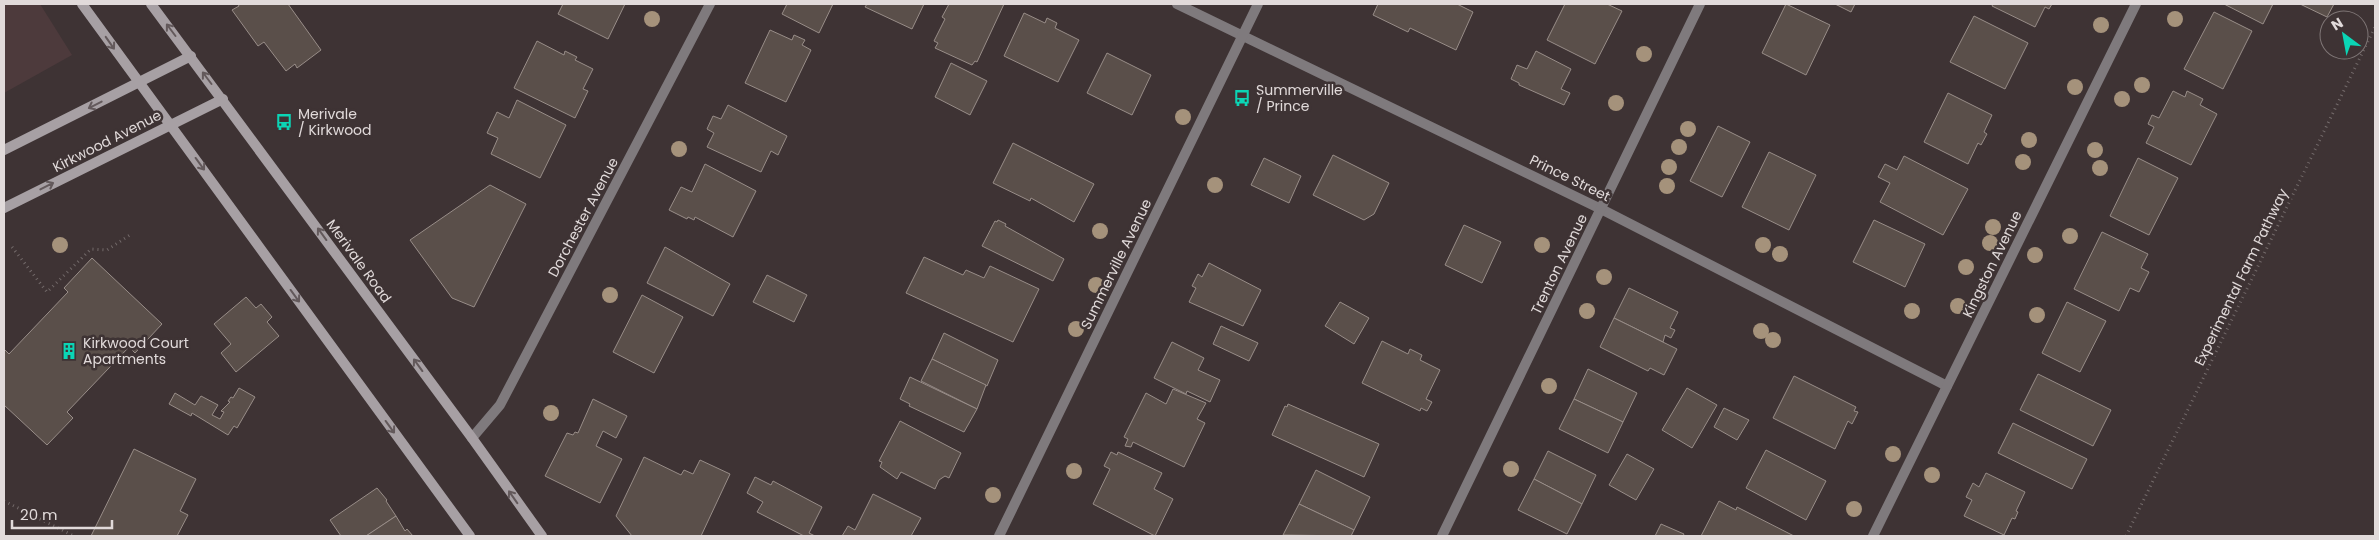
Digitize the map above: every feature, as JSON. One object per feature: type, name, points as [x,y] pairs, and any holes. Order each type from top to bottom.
[{"type":"main road","points":[[82,4],[470,536]]},
{"type":"main road","name":"Merivale Road","points":[[151,4],[223,99],[542,536]]},
{"type":"main road","points":[[4,150],[191,56]]},
{"type":"main road","name":"Kirkwood Avenue","points":[[4,208],[223,99]]},
{"type":"street","name":"Dorchester Avenue","points":[[472,438],[500,405],[710,4]]},
{"type":"street","name":"Prince Street","points":[[1177,4],[1601,208],[1947,386]]},
{"type":"street","name":"Summerville Avenue","points":[[999,536],[1258,4]]},
{"type":"street","name":"Trenton Avenue","points":[[1442,536],[1700,4]]},
{"type":"street","name":"Kingston Avenue","points":[[1873,536],[2136,4]]},
{"type":"path","name":"Experimental Farm Pathway","points":[[2126,536],[2375,27]]},
{"type":"path","points":[[12,247],[47,292],[91,249],[106,250],[130,235]]},
{"type":"path","points":[[4,501],[71,536]]},
{"type":"shaded area","points":[[4,4],[40,4],[72,55],[4,93]]},
{"type":"building","points":[[238,4],[288,4],[321,50],[297,68],[295,64],[286,71],[264,42],[258,46],[232,10],[239,6]]},
{"type":"building","points":[[563,4],[625,4],[608,39],[558,14]]},
{"type":"building","points":[[787,4],[833,4],[819,33],[782,14]]},
{"type":"building","points":[[867,4],[924,4],[912,29],[865,7]]},
{"type":"building","points":[[949,4],[1004,4],[977,62],[975,61],[972,65],[935,48],[938,43],[934,41],[945,19],[942,17]]},
{"type":"building","points":[[1378,4],[1457,4],[1473,12],[1456,50],[1410,28],[1408,32],[1373,15]]},
{"type":"building","points":[[1565,4],[1607,4],[1622,11],[1595,64],[1547,40]]},
{"type":"building","points":[[1786,4],[1830,25],[1806,75],[1762,53]]},
{"type":"building","points":[[1835,4],[1855,4],[1851,12]]},
{"type":"building","points":[[1993,4],[2052,4],[2049,9],[2045,7],[2035,27],[1992,6]]},
{"type":"building","points":[[2224,4],[2273,4],[2263,24]]},
{"type":"building","points":[[2300,4],[2334,4],[2331,10],[2319,10],[2319,13]]},
{"type":"building","points":[[2214,12],[2252,31],[2223,89],[2184,69]]},
{"type":"building","points":[[1024,13],[1045,23],[1047,18],[1057,23],[1055,28],[1079,40],[1058,82],[1004,56]]},
{"type":"building","points":[[1974,16],[2028,43],[2005,89],[1950,62]]},
{"type":"building","points":[[770,30],[792,40],[794,35],[805,40],[802,45],[811,50],[786,102],[745,83]]},
{"type":"building","points":[[537,41],[564,55],[565,51],[577,57],[575,60],[593,69],[583,89],[588,91],[575,118],[514,88]]},
{"type":"building","points":[[1536,51],[1571,69],[1561,89],[1570,93],[1564,105],[1519,85],[1519,83],[1511,79],[1517,65],[1527,69]]},
{"type":"building","points":[[1107,53],[1151,75],[1132,115],[1087,93]]},
{"type":"building","points":[[951,63],[987,81],[970,115],[935,97]]},
{"type":"building","points":[[2173,91],[2185,97],[2187,91],[2203,99],[2200,105],[2217,114],[2191,165],[2146,143],[2154,127],[2148,124],[2152,115],[2159,118]]},
{"type":"building","points":[[1948,93],[1992,115],[1984,132],[1987,134],[1981,145],[1978,143],[1968,164],[1924,142]]},
{"type":"building","points":[[517,100],[566,125],[540,178],[491,154],[498,138],[487,133],[497,112],[509,118]]},
{"type":"building","points":[[728,105],[787,136],[778,155],[771,151],[761,172],[707,147],[714,133],[707,129],[713,116],[721,119]]},
{"type":"building","points":[[1718,126],[1750,142],[1722,197],[1690,181]]},
{"type":"building","points":[[1013,143],[1094,184],[1074,222],[1031,198],[1030,201],[993,183]]},
{"type":"building","points":[[1769,152],[1816,175],[1789,230],[1742,207]]},
{"type":"building","points":[[1333,155],[1389,183],[1374,214],[1364,220],[1313,195]]},
{"type":"building","points":[[1904,156],[1968,189],[1943,235],[1880,202],[1890,183],[1878,177],[1885,164],[1897,170]]},
{"type":"building","points":[[1264,158],[1301,176],[1289,203],[1251,185]]},
{"type":"building","points":[[2138,158],[2178,178],[2149,235],[2110,216]]},
{"type":"building","points":[[705,164],[756,191],[733,237],[695,217],[694,220],[688,217],[687,219],[669,210],[681,187],[692,192]]},
{"type":"building","points":[[490,185],[526,204],[474,307],[452,298],[410,240]]},
{"type":"building","points":[[998,220],[1006,224],[1005,226],[1064,259],[1053,281],[982,246],[995,221],[997,222]]},
{"type":"building","points":[[1874,220],[1925,244],[1905,287],[1853,262]]},
{"type":"building","points":[[1464,225],[1501,242],[1482,283],[1445,265]]},
{"type":"building","points":[[2102,232],[2148,254],[2141,268],[2149,272],[2139,292],[2130,288],[2119,311],[2074,289]]},
{"type":"building","points":[[665,247],[730,284],[713,316],[647,283]]},
{"type":"building","points":[[924,257],[963,275],[966,270],[984,278],[990,266],[1039,289],[1013,342],[906,293]]},
{"type":"building","name":"Kirkwood Court Apartments","points":[[92,258],[162,324],[135,353],[129,347],[67,412],[73,418],[47,445],[4,405],[4,349],[9,354],[68,292],[64,288]]},
{"type":"building","points":[[1209,263],[1261,290],[1243,326],[1189,302],[1196,288],[1192,286],[1198,274],[1202,277]]},
{"type":"building","points":[[767,275],[807,295],[794,322],[753,302]]},
{"type":"building","points":[[1629,288],[1678,312],[1670,328],[1675,330],[1671,338],[1665,335],[1663,342],[1614,318]]},
{"type":"building","points":[[642,295],[683,317],[654,373],[613,352]]},
{"type":"building","points":[[246,297],[256,308],[261,304],[272,317],[267,322],[279,336],[236,372],[221,353],[231,344],[214,324]]},
{"type":"building","points":[[1340,302],[1369,318],[1354,344],[1325,326]]},
{"type":"building","points":[[2067,302],[2106,321],[2080,372],[2042,353]]},
{"type":"building","points":[[1614,318],[1677,349],[1664,375],[1650,368],[1648,371],[1600,347]]},
{"type":"building","points":[[1221,326],[1258,343],[1249,361],[1213,344]]},
{"type":"building","points":[[944,333],[998,360],[987,386],[932,359]]},
{"type":"building","points":[[1382,341],[1408,354],[1410,349],[1422,355],[1420,360],[1440,370],[1426,399],[1432,402],[1427,411],[1421,408],[1420,411],[1362,383]]},
{"type":"building","points":[[1172,342],[1204,358],[1198,370],[1220,380],[1210,402],[1187,391],[1186,394],[1154,378]]},
{"type":"building","points":[[932,359],[986,385],[977,409],[921,381]]},
{"type":"building","points":[[1588,369],[1637,393],[1623,422],[1574,399]]},
{"type":"building","points":[[2038,374],[2111,410],[2093,446],[2020,410]]},
{"type":"building","points":[[1794,376],[1856,407],[1854,411],[1858,412],[1852,424],[1848,421],[1835,449],[1773,418]]},
{"type":"building","points":[[910,377],[977,409],[964,432],[909,406],[910,404],[900,399]]},
{"type":"building","points":[[239,388],[255,397],[237,428],[234,426],[228,435],[192,413],[191,416],[169,404],[175,393],[195,405],[201,396],[218,405],[212,415],[220,419],[224,412],[221,411],[230,402],[228,401],[231,397],[233,398]]},
{"type":"building","points":[[1687,388],[1717,405],[1692,448],[1662,430]]},
{"type":"building","points":[[1173,389],[1206,403],[1197,419],[1205,423],[1184,467],[1133,442],[1131,447],[1125,446],[1128,439],[1124,437],[1146,393],[1166,404]]},
{"type":"building","points":[[593,399],[627,416],[616,438],[603,431],[596,446],[622,459],[600,503],[545,476],[567,433],[573,435],[575,432],[578,433]]},
{"type":"building","points":[[1574,399],[1623,422],[1608,453],[1559,429]]},
{"type":"building","points":[[1288,404],[1379,444],[1364,477],[1272,435],[1285,406],[1287,407]]},
{"type":"building","points":[[1724,408],[1749,420],[1737,440],[1714,427]]},
{"type":"building","points":[[900,421],[961,453],[949,478],[945,476],[939,480],[935,489],[901,472],[897,479],[880,467],[882,462],[879,461]]},
{"type":"building","points":[[2013,423],[2087,459],[2072,489],[1998,453]]},
{"type":"building","points":[[134,449],[196,479],[180,511],[188,515],[177,536],[91,536]]},
{"type":"building","points":[[1766,450],[1826,481],[1806,520],[1746,488]]},
{"type":"building","points":[[1548,451],[1596,475],[1582,504],[1534,479]]},
{"type":"building","points":[[1111,452],[1117,455],[1118,452],[1162,473],[1154,489],[1173,499],[1155,536],[1093,504],[1110,469],[1104,466]]},
{"type":"building","points":[[1627,454],[1654,469],[1636,500],[1609,485]]},
{"type":"building","points":[[644,457],[681,475],[684,470],[693,474],[700,460],[730,474],[701,536],[632,536],[616,516]]},
{"type":"building","points":[[1316,470],[1370,497],[1354,530],[1299,504]]},
{"type":"building","points":[[1986,473],[2025,492],[2016,511],[2018,512],[2015,519],[2012,518],[2004,535],[1964,516],[1972,500],[1966,497],[1973,483],[1979,487]]},
{"type":"building","points":[[755,477],[771,485],[773,481],[822,507],[809,533],[815,536],[804,536],[757,512],[763,502],[747,493]]},
{"type":"building","points":[[1534,479],[1582,504],[1567,534],[1518,510]]},
{"type":"building","points":[[377,488],[387,500],[396,516],[366,536],[341,536],[330,520]]},
{"type":"building","points":[[873,494],[921,518],[911,536],[842,536],[848,526],[855,530]]},
{"type":"building","points":[[1719,501],[1736,510],[1737,507],[1794,536],[1701,536]]},
{"type":"building","points":[[1299,504],[1354,530],[1351,536],[1283,535]]},
{"type":"building","points":[[396,516],[405,531],[407,529],[413,536],[366,536]]},
{"type":"building","points":[[1661,524],[1684,534],[1683,536],[1655,536]]},
{"type":"place","name":"Summerville / Prince","points":[[1242,98]]},
{"type":"place","name":"Merivale / Kirkwood","points":[[284,122]]},
{"type":"place","name":"Kirkwood Court Apartments","points":[[69,351]]}]
